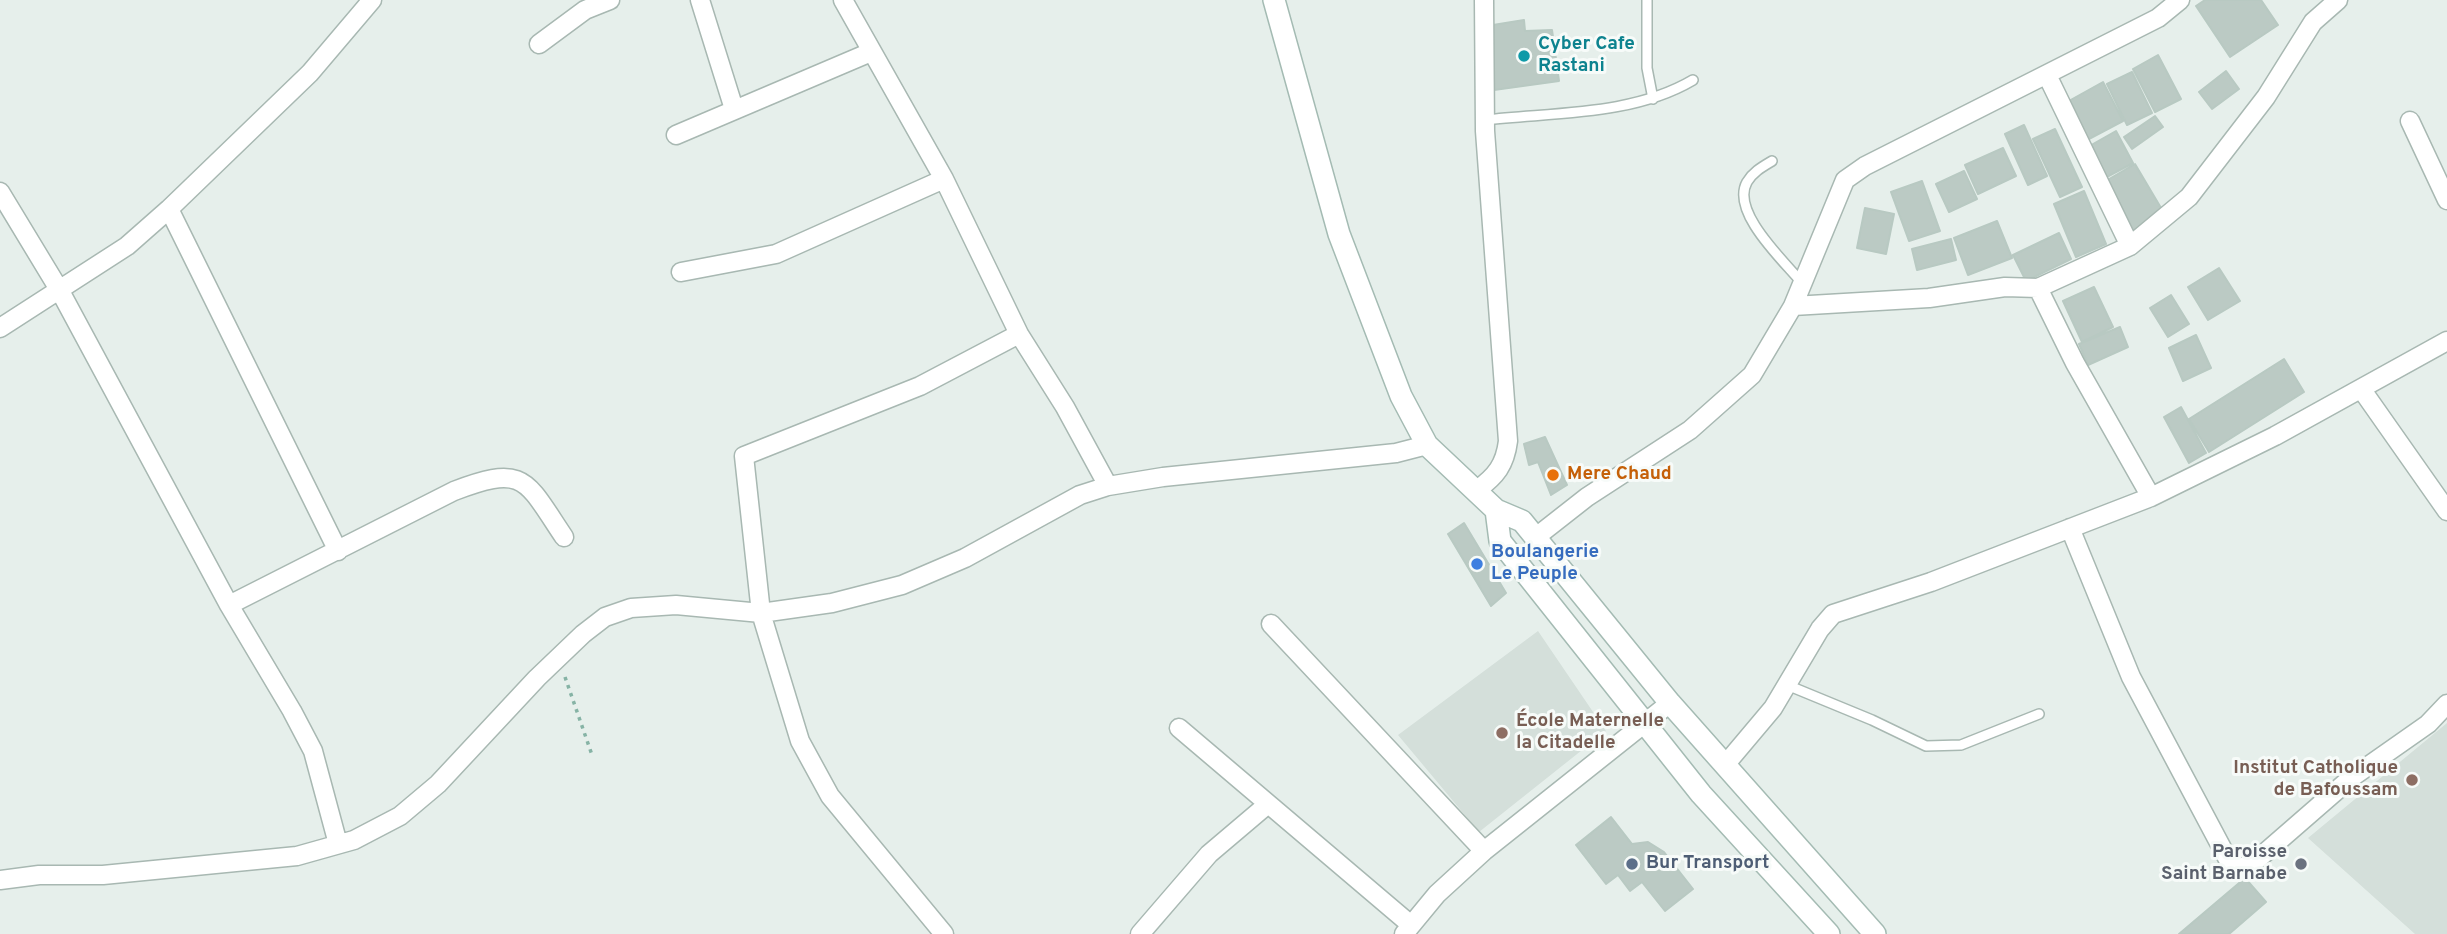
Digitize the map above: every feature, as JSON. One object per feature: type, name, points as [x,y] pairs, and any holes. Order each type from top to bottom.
[{"type":"street","points":[[0,328],[127,246],[169,209],[310,73],[372,0]]},
{"type":"street","points":[[539,44],[582,5],[610,0]]},
{"type":"street","points":[[700,0],[734,109]]},
{"type":"street","points":[[843,0],[944,179],[1019,334],[1065,407],[1108,486]]},
{"type":"street","points":[[1274,0],[1339,234],[1401,396],[1427,445],[1496,510],[1521,521],[1536,537],[1670,704],[1875,934]]},
{"type":"street","points":[[1476,490],[1496,476],[1506,459],[1508,441],[1485,120],[1484,0]]},
{"type":"street","points":[[1536,537],[1587,497],[1690,430],[1752,375],[1804,284],[1845,180],[1865,166],[2158,18],[2180,0]]},
{"type":"street","points":[[1793,306],[1929,298],[2005,287],[2038,288],[2130,246],[2189,197],[2266,97],[2314,22],[2338,0]]},
{"type":"street","points":[[676,135],[871,52]]},
{"type":"street","points":[[2047,75],[2130,246]]},
{"type":"street","points":[[2410,121],[2447,200]]},
{"type":"street","points":[[681,272],[776,254],[944,179]]},
{"type":"street","points":[[0,192],[60,291],[229,605],[313,751],[338,844]]},
{"type":"street","points":[[169,209],[338,551]]},
{"type":"street","points":[[2038,288],[2075,363],[2151,497]]},
{"type":"street","points":[[944,934],[830,796],[800,741],[761,614],[744,456],[920,386],[1019,334]]},
{"type":"street","points":[[1725,765],[1773,708],[1833,614],[1931,582],[2151,497],[2362,390],[2447,341]]},
{"type":"street","points":[[2362,390],[2447,511]]},
{"type":"street","points":[[0,880],[39,875],[103,875],[297,856],[338,844],[400,816],[438,784],[559,658],[605,617],[631,608],[676,605],[761,614],[832,603],[902,585],[965,558],[1080,495],[1108,486],[1163,477],[1396,453],[1427,445]]},
{"type":"street","points":[[229,605],[454,491],[490,478],[516,477],[533,490],[564,537]]},
{"type":"street","points":[[1496,510],[1500,541],[1701,794],[1829,934]]},
{"type":"street","points":[[2070,528],[2131,677],[2232,867],[2246,867],[2259,858],[2351,778],[2428,724],[2447,704]]},
{"type":"street","points":[[1271,624],[1484,851]]},
{"type":"street","points":[[1179,728],[1408,930],[1437,894],[1484,851],[1670,704]]},
{"type":"street","points":[[1140,934],[1209,854],[1268,804]]},
{"type":"lane","points":[[1647,0],[1647,68],[1653,99]]},
{"type":"lane","points":[[1485,120],[1609,108],[1653,99],[1693,80]]},
{"type":"lane","points":[[1772,161],[1754,172],[1746,184],[1746,211],[1804,284]]},
{"type":"lane","points":[[1787,685],[1872,720],[1926,747],[1961,746],[2039,714]]},
{"type":"path","points":[[559,658],[592,755]]},
{"type":"shaded area","name":"École Maternelle la Citadelle","points":[[1538,631],[1606,731],[1479,832],[1398,735]]},
{"type":"shaded area","name":"Institut Catholique de Bafoussam","points":[[2447,723],[2447,934],[2415,934],[2308,838]]},
{"type":"building","points":[[2205,0],[2261,0],[2278,25],[2230,57],[2196,6]]},
{"type":"building","name":"Cyber Cafe Rastani","points":[[1524,20],[1525,31],[1552,30],[1559,81],[1494,90],[1493,25]]},
{"type":"building","points":[[2158,55],[2181,99],[2155,112],[2133,69]]},
{"type":"building","points":[[2226,71],[2239,89],[2212,109],[2199,92]]},
{"type":"building","points":[[2132,72],[2152,113],[2127,125],[2107,84]]},
{"type":"building","points":[[2103,82],[2123,121],[2087,140],[2067,102]]},
{"type":"building","points":[[2155,116],[2163,127],[2132,149],[2124,137]]},
{"type":"building","points":[[2024,125],[2047,176],[2028,185],[2005,134]]},
{"type":"building","points":[[2055,129],[2082,187],[2060,197],[2033,139]]},
{"type":"building","points":[[2116,131],[2133,163],[2103,179],[2086,148]]},
{"type":"building","points":[[2003,148],[2016,176],[1978,194],[1965,165]]},
{"type":"building","points":[[2135,164],[2164,213],[2133,231],[2104,182]]},
{"type":"building","points":[[1964,171],[1977,199],[1949,212],[1936,184]]},
{"type":"building","points":[[1922,181],[1940,231],[1909,241],[1891,192]]},
{"type":"building","points":[[2084,191],[2106,244],[2076,257],[2054,204]]},
{"type":"building","points":[[1865,208],[1894,214],[1886,254],[1857,248]]},
{"type":"building","points":[[1997,221],[2012,258],[1968,275],[1954,238]]},
{"type":"building","points":[[2059,233],[2071,259],[2026,281],[2013,255]]},
{"type":"building","points":[[1951,239],[1956,260],[1917,270],[1912,249]]},
{"type":"building","points":[[2219,268],[2240,301],[2208,320],[2188,287]]},
{"type":"building","points":[[2094,287],[2113,327],[2082,342],[2063,301]]},
{"type":"building","points":[[2171,295],[2189,324],[2168,337],[2150,308]]},
{"type":"building","points":[[2120,327],[2128,347],[2088,365],[2079,344]]},
{"type":"building","points":[[2196,335],[2211,368],[2183,381],[2169,348]]},
{"type":"building","points":[[2284,359],[2304,392],[2209,452],[2189,419]]},
{"type":"building","points":[[2181,407],[2206,453],[2189,463],[2164,417]]},
{"type":"building","name":"Mere Chaud","points":[[1545,437],[1567,485],[1551,495],[1538,462],[1529,465],[1524,444]]},
{"type":"building","name":"Boulangerie Le Peuple","points":[[1464,523],[1506,593],[1491,606],[1448,534]]},
{"type":"building","name":"Bur Transport","points":[[1611,817],[1632,844],[1648,842],[1664,852],[1693,889],[1665,911],[1642,882],[1630,891],[1618,875],[1606,884],[1576,845]]},
{"type":"building","points":[[2245,878],[2266,902],[2229,934],[2179,934]]},
{"type":"place","name":"Cyber Cafe Rastani","points":[[1524,56]]},
{"type":"place","name":"Mere Chaud","points":[[1553,475]]},
{"type":"place","name":"Boulangerie Le Peuple","points":[[1477,564]]},
{"type":"place","name":"École Maternelle la Citadelle","points":[[1502,733]]},
{"type":"place","name":"Institut Catholique de Bafoussam","points":[[2412,780]]},
{"type":"place","name":"Bur Transport","points":[[1632,864]]},
{"type":"place","name":"Paroisse Saint Barnabe","points":[[2301,864]]}]
